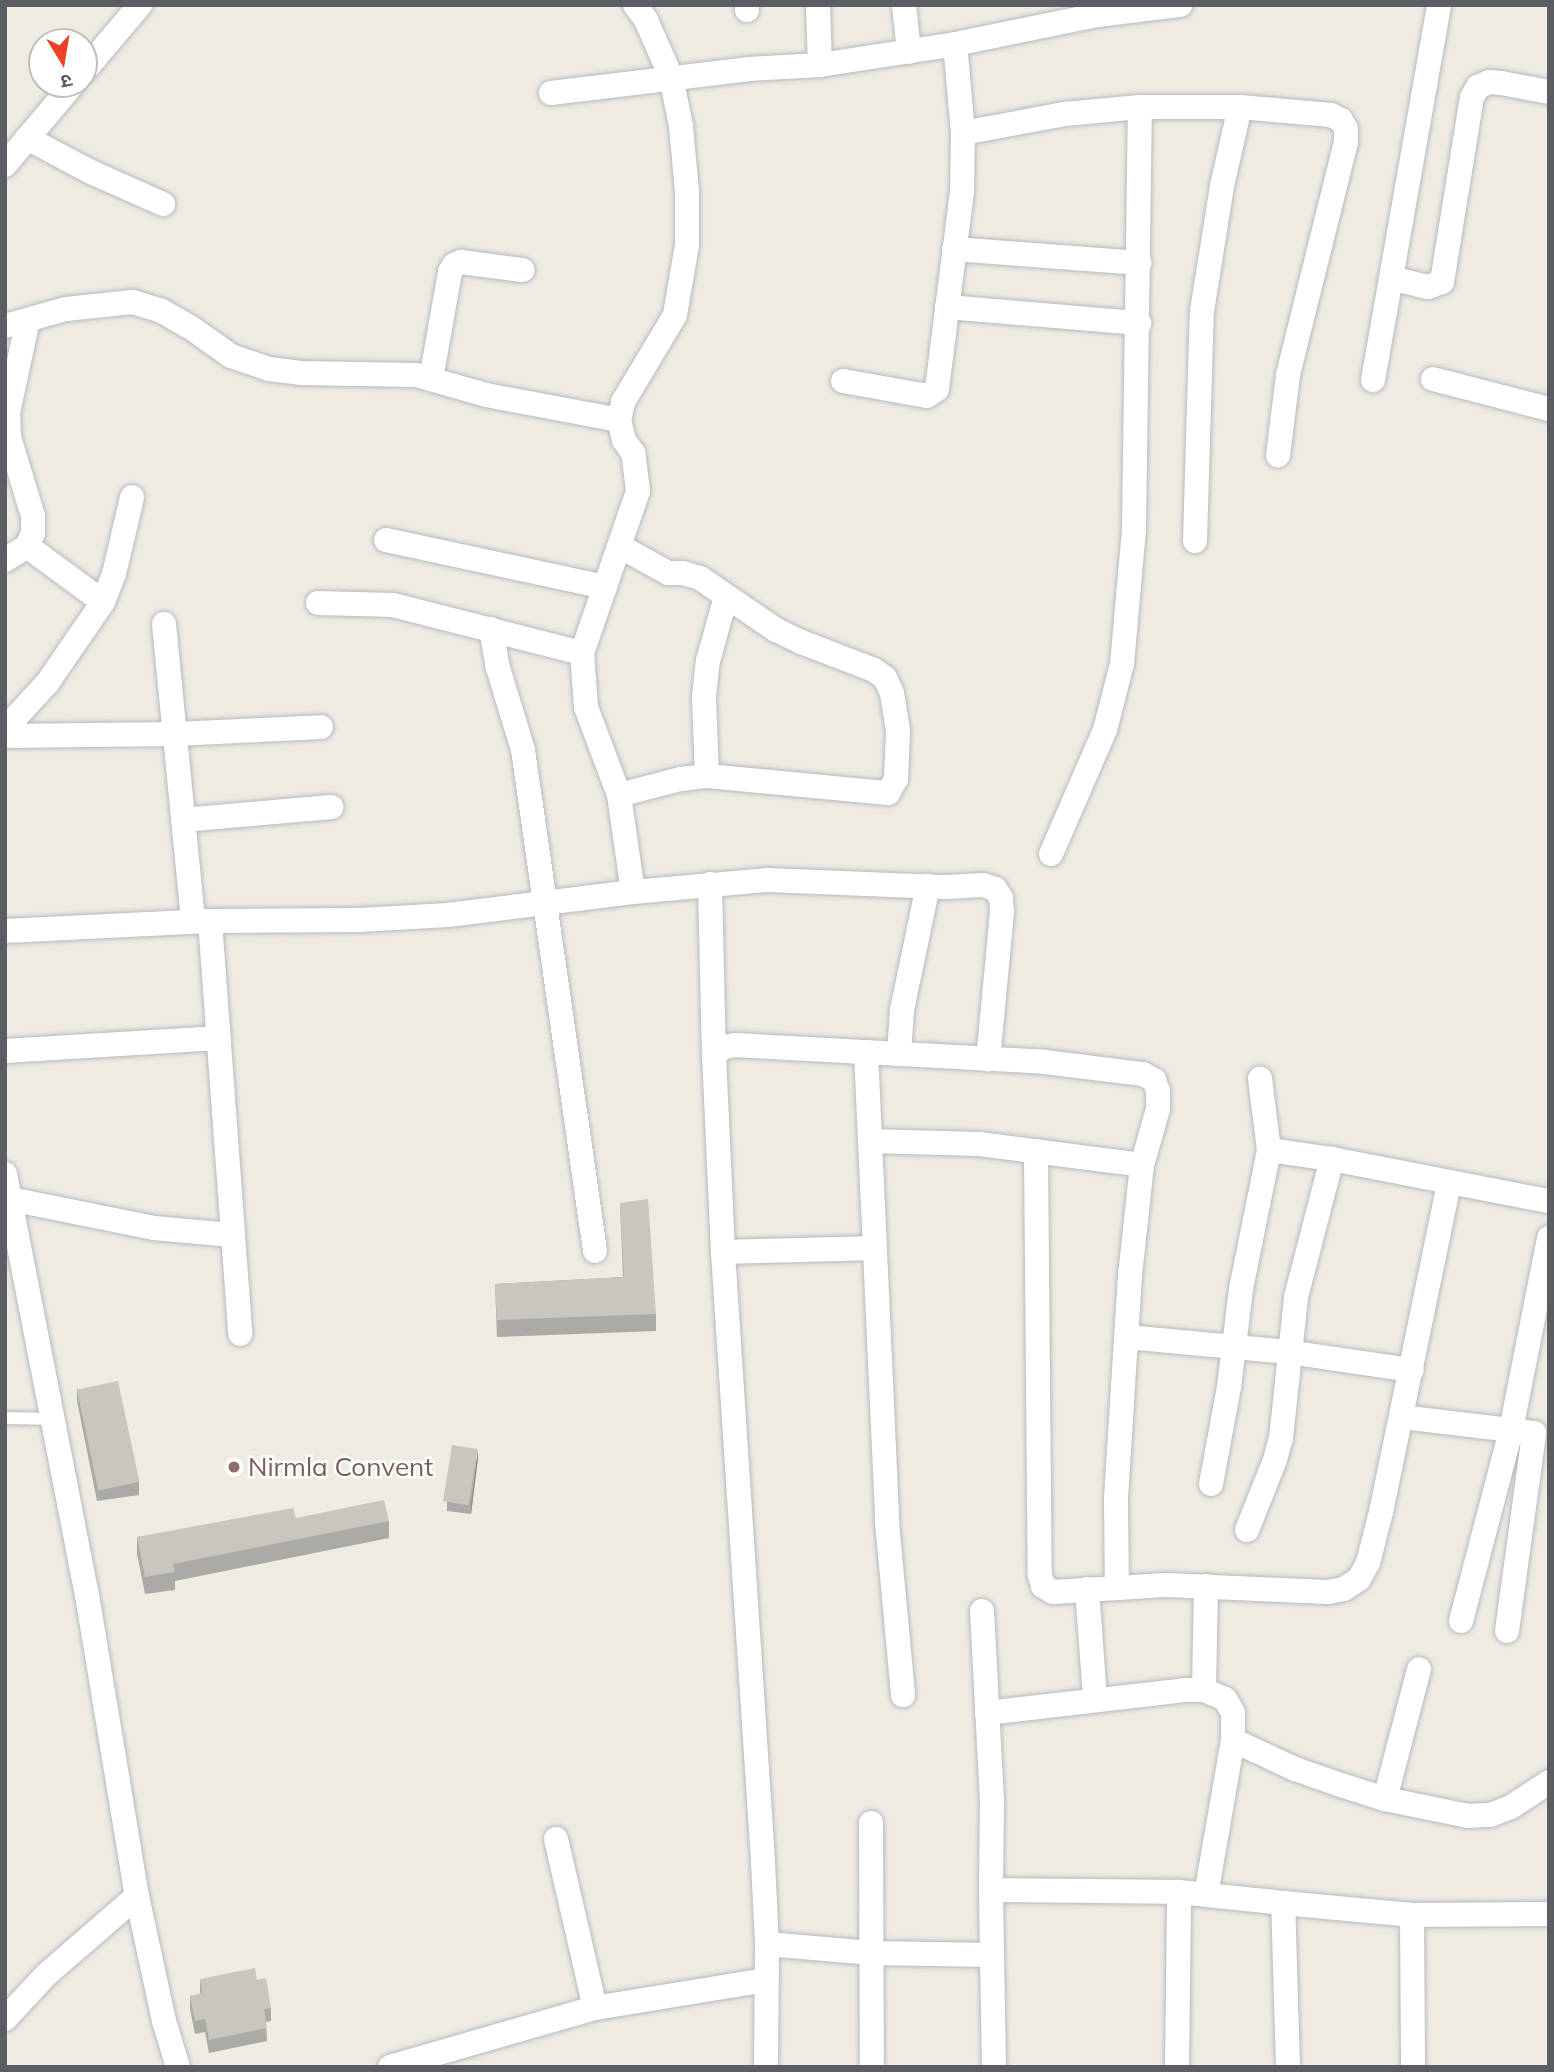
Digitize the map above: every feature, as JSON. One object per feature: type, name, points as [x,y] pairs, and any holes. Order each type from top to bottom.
[{"type":"street","points":[[98,54],[140,5]]},
{"type":"street","points":[[633,892],[619,795],[586,707],[582,653],[621,547],[638,483],[633,453],[624,440],[619,420],[622,402],[671,324],[681,292],[687,245],[687,192],[681,126],[671,77],[646,20],[635,5]]},
{"type":"street","points":[[818,5],[820,65]]},
{"type":"street","points":[[904,5],[909,52]]},
{"type":"street","points":[[551,93],[671,77],[820,65],[955,44],[1097,10],[1180,5]]},
{"type":"street","points":[[1373,380],[1439,5]]},
{"type":"street","points":[[842,381],[920,395],[934,394],[962,191],[963,133],[955,44]]},
{"type":"street","points":[[1391,278],[1428,287],[1442,282],[1472,97],[1478,87],[1489,82],[1549,92]]},
{"type":"street","points":[[5,166],[61,98]]},
{"type":"street","points":[[963,133],[1065,114],[1140,107],[1240,107],[1331,115],[1341,120],[1346,129],[1346,142],[1288,375],[1278,455]]},
{"type":"street","points":[[1051,854],[1105,730],[1122,664],[1135,529],[1140,107]]},
{"type":"street","points":[[1195,541],[1202,311],[1222,186],[1240,107]]},
{"type":"street","points":[[27,138],[91,172],[163,204]]},
{"type":"street","points":[[954,249],[1139,263]]},
{"type":"street","points":[[431,379],[450,272],[454,265],[461,262],[522,270]]},
{"type":"street","points":[[5,560],[27,546],[33,533],[33,516],[9,437],[17,323],[66,309],[133,302],[180,321],[231,356],[269,369],[333,375],[372,372],[431,379],[486,395],[619,420]]},
{"type":"street","points":[[947,307],[1139,323]]},
{"type":"street","points":[[1433,379],[1549,408]]},
{"type":"street","points":[[5,729],[48,682],[103,602],[114,574],[132,497]]},
{"type":"street","points":[[386,540],[605,587]]},
{"type":"street","points":[[27,546],[103,602]]},
{"type":"street","points":[[619,795],[661,783],[707,776],[888,793],[896,779],[897,710],[885,678],[874,670],[776,630],[700,578],[668,573],[621,547]]},
{"type":"street","points":[[707,776],[704,697],[708,661],[726,596]]},
{"type":"street","points":[[318,603],[393,605],[582,653]]},
{"type":"street","points":[[164,624],[183,820],[219,1038],[240,1334]]},
{"type":"street","points":[[491,629],[498,668],[523,750],[596,1251]]},
{"type":"street","points":[[5,736],[176,734],[321,727]]},
{"type":"street","points":[[183,820],[331,807]]},
{"type":"street","points":[[5,931],[201,921],[359,920],[545,905],[633,892],[779,880],[928,886],[983,885],[995,889],[1001,898],[988,1059]]},
{"type":"street","points":[[710,884],[714,1057],[723,1252],[767,1944],[766,2067]]},
{"type":"street","points":[[899,1054],[902,1010],[928,886]]},
{"type":"street","points":[[5,1051],[219,1038]]},
{"type":"street","points":[[714,1057],[721,1048],[734,1045],[988,1059],[1143,1074],[1154,1080],[1158,1091],[1158,1109],[1142,1165],[1131,1263],[1115,1499],[1117,1588]]},
{"type":"street","points":[[866,1052],[887,1521],[903,1695]]},
{"type":"street","points":[[1211,1484],[1225,1413],[1252,1228],[1269,1150],[1260,1079]]},
{"type":"street","points":[[870,1141],[979,1144],[1142,1165]]},
{"type":"street","points":[[1269,1150],[1332,1159],[1549,1201]]},
{"type":"street","points":[[1036,1151],[1040,1575],[1043,1586],[1053,1591],[1206,1586],[1328,1592],[1344,1588],[1359,1579],[1368,1563],[1402,1417],[1449,1183]]},
{"type":"street","points":[[1247,1530],[1281,1438],[1288,1352],[1306,1254],[1332,1159]]},
{"type":"street","points":[[5,1174],[87,1595],[137,1896],[164,2021],[178,2067]]},
{"type":"street","points":[[10,1199],[154,1228],[232,1235]]},
{"type":"street","points":[[1507,1631],[1531,1433],[1549,1238]]},
{"type":"street","points":[[723,1252],[876,1248]]},
{"type":"street","points":[[1127,1337],[1288,1352],[1412,1370]]},
{"type":"street","points":[[1402,1417],[1531,1433]]},
{"type":"street","points":[[1461,1621],[1531,1433]]},
{"type":"street","points":[[1204,1690],[1206,1586]]},
{"type":"street","points":[[1087,1589],[1095,1699]]},
{"type":"street","points":[[982,1611],[992,1801],[994,2067]]},
{"type":"street","points":[[1385,1799],[1419,1669]]},
{"type":"street","points":[[987,1713],[1095,1699],[1204,1690],[1225,1699],[1233,1713],[1233,1740],[1206,1894]]},
{"type":"street","points":[[1233,1740],[1295,1769],[1385,1799],[1468,1816],[1490,1815],[1511,1807],[1549,1782]]},
{"type":"street","points":[[871,1823],[872,2067]]},
{"type":"street","points":[[556,1839],[596,2008]]},
{"type":"street","points":[[991,1890],[1179,1892],[1412,1915],[1549,1914]]},
{"type":"street","points":[[1177,2067],[1179,1892]]},
{"type":"street","points":[[5,2019],[47,1974],[137,1896]]},
{"type":"street","points":[[1283,1903],[1288,2067]]},
{"type":"street","points":[[1412,1915],[1413,2067]]},
{"type":"street","points":[[767,1944],[872,1953],[992,1955]]},
{"type":"street","points":[[390,2067],[596,2008],[663,1994],[766,1980]]},
{"type":"lane","points":[[5,1418],[53,1419]]},
{"type":"building","points":[[648,1199],[656,1314],[497,1320],[495,1284],[624,1277],[620,1203]]},
{"type":"building","points":[[118,1381],[139,1482],[98,1490],[77,1390]]},
{"type":"building","points":[[452,1445],[478,1449],[469,1505],[443,1501]]},
{"type":"building","points":[[384,1500],[389,1521],[173,1564],[175,1572],[145,1577],[137,1537],[293,1508],[296,1518]]},
{"type":"building","points":[[255,1968],[257,1980],[266,1978],[271,2008],[264,2009],[267,2028],[209,2040],[205,2019],[195,2021],[190,1996],[202,1993],[200,1979]]},
{"type":"place","name":"Nirmla Convent","points":[[234,1467]]}]
